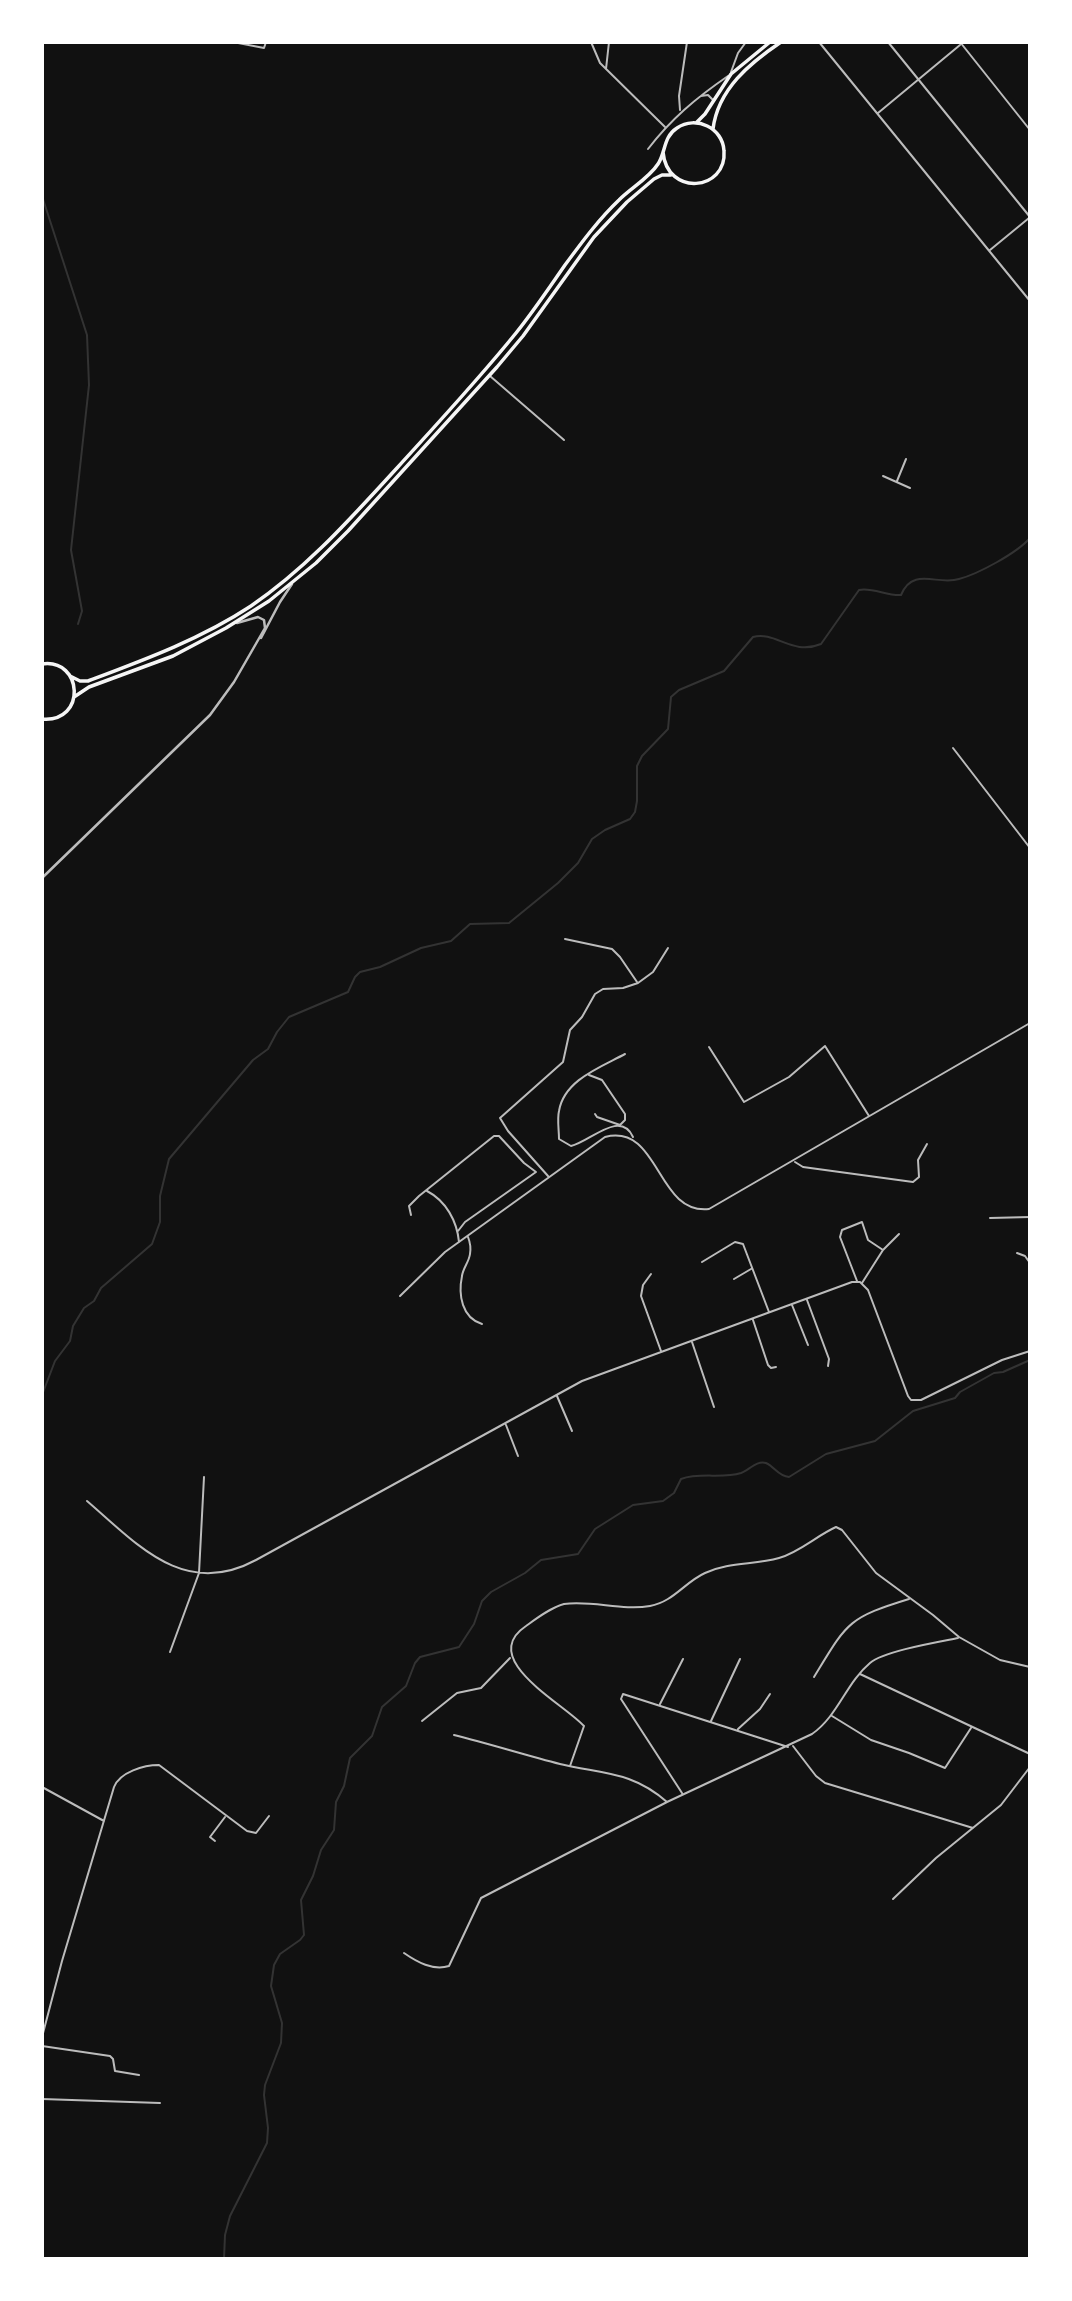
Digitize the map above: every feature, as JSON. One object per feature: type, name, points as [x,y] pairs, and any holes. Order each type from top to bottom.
[{"type":"main road","points":[[42,664],[57,665],[71,677],[82,681],[90,680],[194,638],[249,607],[305,565],[349,521],[501,352],[590,232],[616,203],[654,169],[665,142],[678,127],[696,122],[705,114],[731,74],[770,42]]},
{"type":"main road","points":[[713,130],[716,112],[731,85],[750,65],[781,42]]},
{"type":"main road","points":[[74,697],[89,687],[173,656],[254,612],[294,581],[348,531],[489,376],[608,222],[654,179],[664,174],[694,184],[702,183],[716,174],[724,159],[719,135],[696,122]]},
{"type":"main road","points":[[663,152],[667,168],[672,175]]},
{"type":"main road","points":[[42,719],[56,718],[68,710],[74,697],[71,677]]},
{"type":"street","points":[[233,42],[264,48],[266,42]]},
{"type":"street","points":[[591,42],[598,60],[665,127]]},
{"type":"street","points":[[606,69],[609,42]]},
{"type":"street","points":[[680,111],[679,96],[687,42]]},
{"type":"street","points":[[648,149],[680,111],[731,74],[738,53],[746,42]]},
{"type":"street","points":[[819,42],[1030,301]]},
{"type":"street","points":[[888,42],[1030,217],[989,251]]},
{"type":"street","points":[[877,114],[960,43],[1030,130]]},
{"type":"street","points":[[697,97],[708,94],[713,100]]},
{"type":"street","points":[[489,376],[564,440]]},
{"type":"street","points":[[897,482],[906,459]]},
{"type":"street","points":[[883,476],[910,488]]},
{"type":"street","points":[[42,878],[209,715],[265,634],[279,602],[294,581]]},
{"type":"street","points":[[233,624],[255,617],[262,618],[265,626],[259,641]]},
{"type":"street","points":[[953,748],[1030,848]]},
{"type":"street","points":[[565,939],[612,949],[624,961],[638,983]]},
{"type":"street","points":[[549,1177],[508,1131],[500,1118],[563,1062],[570,1030],[582,1017],[595,993],[638,983],[653,972],[668,948]]},
{"type":"street","points":[[630,986],[631,975]]},
{"type":"street","points":[[595,1114],[631,1132],[677,1197],[687,1205],[700,1209],[716,1206],[1030,1023]]},
{"type":"street","points":[[709,1047],[744,1102],[784,1080],[822,1048],[827,1047],[869,1117]]},
{"type":"street","points":[[588,1075],[602,1080],[624,1111],[625,1120],[620,1125],[571,1146],[559,1139],[558,1111],[562,1101],[574,1084],[588,1075],[625,1054]]},
{"type":"street","points":[[411,1215],[411,1203],[497,1136],[537,1172],[465,1222],[458,1231]]},
{"type":"street","points":[[400,1296],[433,1262],[605,1137],[622,1136],[634,1139]]},
{"type":"street","points":[[794,1161],[803,1167],[913,1182],[919,1177],[918,1160],[927,1144]]},
{"type":"street","points":[[426,1190],[437,1196],[449,1212],[458,1231],[459,1242]]},
{"type":"street","points":[[990,1218],[1030,1217]]},
{"type":"street","points":[[857,1282],[840,1237],[842,1230],[862,1222],[867,1240],[883,1250]]},
{"type":"street","points":[[862,1283],[883,1250],[899,1234]]},
{"type":"street","points":[[468,1236],[471,1250],[462,1274],[463,1301],[471,1319],[482,1324]]},
{"type":"street","points":[[702,1262],[738,1241],[743,1244],[769,1312]]},
{"type":"street","points":[[1017,1252],[1025,1256],[1030,1263]]},
{"type":"street","points":[[734,1279],[752,1268]]},
{"type":"street","points":[[652,1274],[643,1284],[641,1296],[662,1352]]},
{"type":"street","points":[[87,1501],[156,1559],[176,1568],[199,1573],[229,1571],[250,1563],[592,1377],[806,1298],[857,1282],[862,1283],[868,1290],[911,1400],[921,1400],[1002,1360],[1030,1351]]},
{"type":"street","points":[[806,1298],[829,1359],[828,1366]]},
{"type":"street","points":[[791,1304],[808,1345]]},
{"type":"street","points":[[752,1319],[768,1365],[771,1368],[776,1367]]},
{"type":"street","points":[[692,1341],[714,1407]]},
{"type":"street","points":[[556,1395],[572,1431]]},
{"type":"street","points":[[505,1423],[518,1456]]},
{"type":"street","points":[[170,1652],[199,1573],[204,1477]]},
{"type":"street","points":[[570,1766],[584,1730],[583,1724],[529,1680],[511,1657],[510,1644],[516,1633],[560,1605],[572,1603],[642,1607],[659,1604],[706,1572],[733,1563],[779,1558],[800,1549],[834,1528],[842,1530],[876,1573],[959,1637],[1000,1660],[1030,1667]]},
{"type":"street","points":[[814,1677],[841,1634],[855,1619],[874,1609],[910,1599]]},
{"type":"street","points":[[404,1953],[429,1965],[441,1968],[449,1966],[481,1898],[683,1794],[817,1731],[871,1662],[882,1656],[959,1637]]},
{"type":"street","points":[[422,1721],[459,1692],[481,1688],[511,1657]]},
{"type":"street","points":[[659,1705],[683,1659]]},
{"type":"street","points":[[710,1722],[740,1659]]},
{"type":"street","points":[[860,1674],[1030,1755]]},
{"type":"street","points":[[683,1794],[621,1699],[624,1693],[790,1746],[825,1783],[973,1828]]},
{"type":"street","points":[[737,1730],[759,1710],[770,1695]]},
{"type":"street","points":[[831,1716],[871,1740],[944,1768],[972,1727]]},
{"type":"street","points":[[454,1735],[570,1766],[624,1776],[653,1791],[667,1802]]},
{"type":"street","points":[[42,2037],[65,1950],[118,1780],[139,1769],[162,1766],[226,1816],[253,1833],[256,1833],[269,1816]]},
{"type":"street","points":[[893,1899],[930,1863],[1004,1802],[1030,1767]]},
{"type":"street","points":[[42,1787],[105,1822]]},
{"type":"street","points":[[215,1841],[210,1837],[226,1816]]},
{"type":"street","points":[[42,2046],[110,2056],[115,2071],[139,2076]]},
{"type":"street","points":[[42,2099],[160,2103]]},
{"type":"waterway","points":[[42,196],[87,335],[89,385],[71,550],[82,611],[78,624]]},
{"type":"waterway","points":[[42,1395],[55,1361],[70,1341],[73,1326],[84,1308],[94,1301],[101,1288],[152,1244],[160,1222],[160,1196],[169,1159],[253,1060],[268,1049],[289,1017],[348,992],[360,972],[380,967],[421,948],[451,941],[470,924],[509,923],[558,883],[578,863],[592,839],[630,819],[635,812],[637,766],[642,756],[668,729],[671,697],[679,690],[724,671],[753,637],[769,637],[801,647],[821,644],[859,590],[901,595],[906,586],[919,579],[959,579],[997,562],[1030,538]]},
{"type":"waterway","points":[[224,2259],[225,2235],[230,2216],[267,2143],[265,2085],[281,2043],[282,2023],[271,1986],[274,1965],[280,1954],[304,1935],[301,1900],[313,1876],[321,1850],[334,1830],[336,1802],[344,1786],[350,1758],[372,1736],[382,1707],[406,1686],[420,1657],[459,1647],[474,1624],[482,1601],[491,1592],[525,1573],[541,1560],[578,1554],[595,1529],[633,1505],[663,1501],[674,1493],[681,1479],[734,1475],[763,1462],[789,1477],[826,1454],[875,1441],[913,1411],[955,1398],[960,1392],[994,1373],[1003,1372],[1030,1360]]}]
